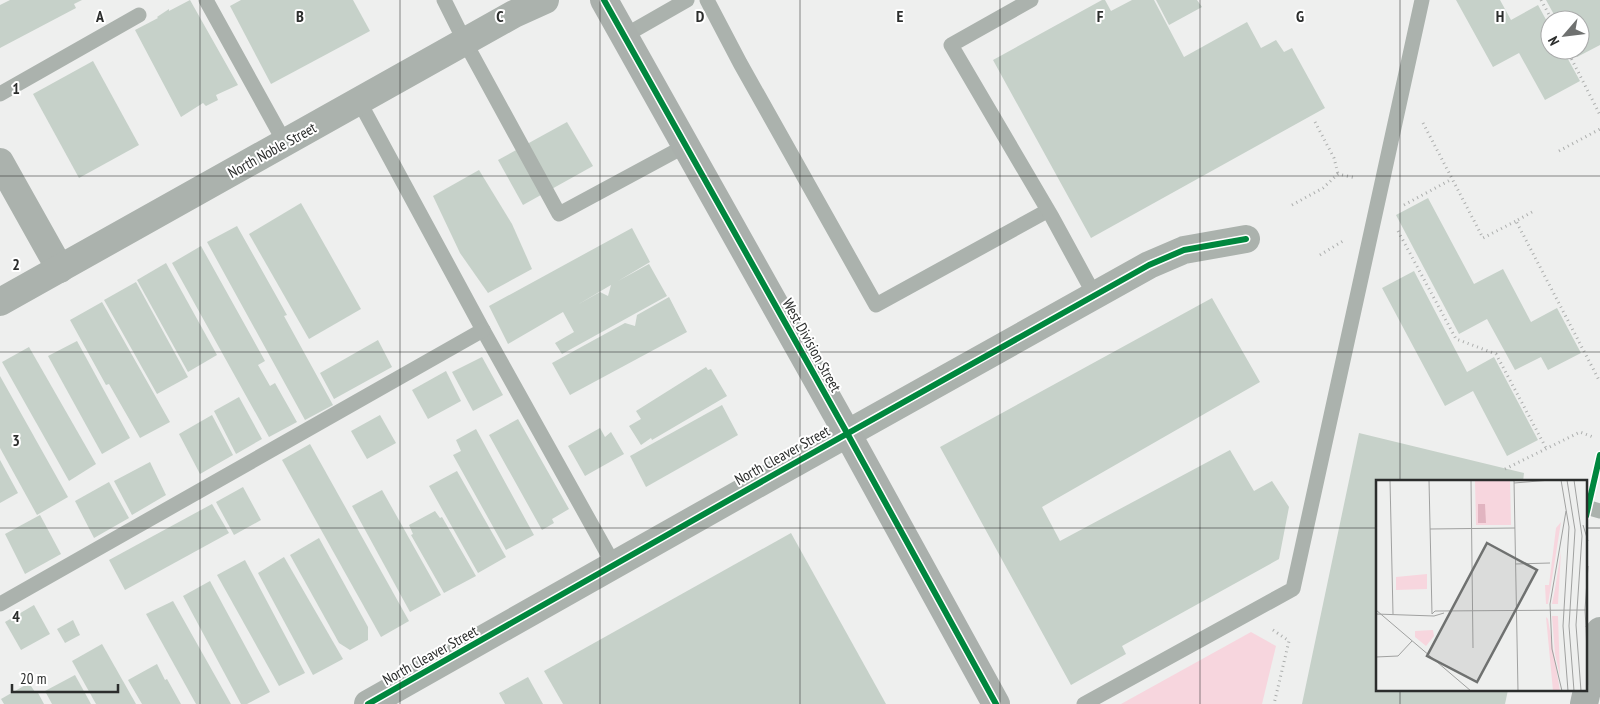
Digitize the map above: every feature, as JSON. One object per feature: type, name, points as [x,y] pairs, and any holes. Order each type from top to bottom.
[{"type":"main road","name":"West Division Street","points":[[604,0],[847,433],[996,704]]},
{"type":"main road","points":[[1588,686],[1600,630]]},
{"type":"street","name":"North Noble Street","points":[[0,302],[514,14],[545,0]]},
{"type":"street","points":[[0,162],[60,269]]},
{"type":"street","name":"North Cleaver Street","points":[[368,704],[847,433],[1149,265],[1184,250],[1246,239]]},
{"type":"lane","points":[[206,0],[285,143]]},
{"type":"lane","points":[[444,0],[559,214],[685,146]]},
{"type":"lane","points":[[624,36],[687,0]]},
{"type":"lane","points":[[706,0],[876,305],[1048,211]]},
{"type":"lane","points":[[1031,0],[951,45],[1048,211],[1095,296]]},
{"type":"lane","points":[[1084,704],[1292,589],[1422,0]]},
{"type":"lane","points":[[0,94],[139,15]]},
{"type":"lane","points":[[358,101],[614,565]]},
{"type":"lane","points":[[0,604],[483,330]]},
{"type":"path","points":[[1572,60],[1600,115]]},
{"type":"path","points":[[1403,86],[1483,238],[1532,212]]},
{"type":"path","points":[[1315,122],[1334,158],[1338,174]]},
{"type":"path","points":[[1560,151],[1600,129]]},
{"type":"path","points":[[1338,174],[1382,184]]},
{"type":"path","points":[[1292,205],[1323,188],[1338,174]]},
{"type":"path","points":[[1373,222],[1452,180]]},
{"type":"path","points":[[1389,214],[1456,339],[1496,354],[1546,448]]},
{"type":"path","points":[[1516,222],[1600,382]]},
{"type":"path","points":[[1505,469],[1580,432],[1593,437]]},
{"type":"path","points":[[1248,614],[1289,641],[1274,704]]},
{"type":"shaded area","points":[[1251,632],[1276,646],[1262,704],[1121,704]]},
{"type":"building","points":[[10,0],[82,0],[74,4],[76,8],[0,48],[0,5]]},
{"type":"building","points":[[190,0],[238,85],[216,95],[218,100],[206,106],[203,103],[181,117],[135,30],[158,18],[169,9],[169,11]]},
{"type":"building","points":[[241,0],[353,0],[370,31],[271,84],[230,6]]},
{"type":"building","points":[[1105,0],[1111,11],[1132,0],[1154,0],[1184,57],[1247,22],[1261,48],[1276,40],[1284,52],[1292,48],[1325,108],[1091,238],[993,60]]},
{"type":"building","points":[[1156,0],[1197,0],[1202,7],[1169,25]]},
{"type":"building","points":[[1456,0],[1500,0],[1511,20],[1538,5],[1541,10],[1540,60],[1568,60],[1580,81],[1545,100],[1519,53],[1493,67]]},
{"type":"building","points":[[1546,0],[1600,0],[1600,45],[1590,50],[1590,10],[1552,10]]},
{"type":"building","points":[[93,61],[139,145],[79,178],[33,94]]},
{"type":"building","points":[[567,122],[593,166],[523,205],[498,160]]},
{"type":"building","points":[[479,170],[512,224],[532,269],[488,293],[460,253],[433,196]]},
{"type":"building","points":[[1428,198],[1474,284],[1503,269],[1531,322],[1557,308],[1581,353],[1548,370],[1541,357],[1515,370],[1487,319],[1459,334],[1396,215]]},
{"type":"building","points":[[301,203],[361,309],[309,339],[249,234]]},
{"type":"building","points":[[237,226],[287,315],[284,316],[333,405],[305,420],[207,242]]},
{"type":"building","points":[[632,228],[650,262],[618,281],[649,264],[667,296],[562,354],[555,343],[574,332],[563,312],[508,344],[489,306]],"holes":[[[611,285],[608,296],[600,292],[577,305]]]},
{"type":"building","points":[[201,246],[265,361],[258,365],[270,386],[275,383],[297,422],[269,437],[172,263]]},
{"type":"building","points":[[166,263],[217,355],[188,372],[137,280]]},
{"type":"building","points":[[1414,271],[1467,372],[1494,357],[1538,440],[1507,456],[1473,391],[1445,406],[1382,288]]},
{"type":"building","points":[[136,282],[188,377],[157,394],[104,300]]},
{"type":"building","points":[[669,297],[687,332],[570,395],[552,363],[625,323],[635,326],[637,315]]},
{"type":"building","points":[[1212,298],[1260,382],[1042,507],[1060,541],[1230,450],[1254,491],[1272,481],[1289,507],[1279,559],[1122,646],[1126,654],[1071,685],[940,447]]},
{"type":"building","points":[[102,302],[170,422],[140,438],[109,384],[106,385],[70,320]]},
{"type":"building","points":[[378,340],[392,367],[334,399],[320,373]]},
{"type":"building","points":[[77,341],[130,438],[102,454],[48,356]]},
{"type":"building","points":[[29,347],[96,464],[69,481],[2,362]]},
{"type":"building","points":[[482,357],[503,395],[473,411],[452,372]]},
{"type":"building","points":[[706,367],[708,370],[711,369],[727,396],[641,445],[629,426],[641,419],[636,411]]},
{"type":"building","points":[[446,371],[461,401],[428,419],[412,390]]},
{"type":"building","points":[[0,376],[68,497],[37,515],[0,448]]},
{"type":"building","points":[[239,397],[262,439],[236,454],[214,411]]},
{"type":"building","points":[[722,405],[738,435],[646,487],[630,456]]},
{"type":"building","points":[[212,415],[233,455],[200,474],[179,434]]},
{"type":"building","points":[[380,415],[396,443],[367,459],[351,431]]},
{"type":"building","points":[[518,419],[569,509],[552,519],[554,523],[542,530],[489,435]]},
{"type":"building","points":[[600,428],[605,437],[611,432],[624,454],[585,476],[568,446]]},
{"type":"building","points":[[476,429],[534,535],[506,550],[453,455],[461,451],[456,440]]},
{"type":"building","points":[[1359,433],[1524,473],[1523,480],[1376,480],[1376,692],[1508,692],[1505,704],[1302,704]]},
{"type":"building","points":[[310,444],[409,621],[381,637],[282,460]]},
{"type":"building","points":[[0,460],[18,493],[0,503]]},
{"type":"building","points":[[150,462],[166,495],[132,515],[114,481]]},
{"type":"building","points":[[457,471],[506,557],[478,573],[429,486]]},
{"type":"building","points":[[109,482],[129,518],[94,538],[75,501]]},
{"type":"building","points":[[243,487],[261,520],[234,535],[216,502]]},
{"type":"building","points":[[382,490],[441,595],[410,612],[352,506]]},
{"type":"building","points":[[212,504],[229,533],[125,590],[109,560]]},
{"type":"building","points":[[435,511],[440,518],[442,517],[476,576],[444,593],[411,535],[413,534],[409,525]]},
{"type":"building","points":[[40,515],[61,554],[25,574],[5,534]]},
{"type":"building","points":[[791,533],[886,704],[563,704],[544,671]]},
{"type":"building","points":[[319,538],[368,627],[368,640],[350,650],[339,643],[290,555]]},
{"type":"building","points":[[284,557],[343,659],[313,675],[258,573]]},
{"type":"building","points":[[245,560],[305,673],[279,686],[217,575]]},
{"type":"building","points":[[210,581],[270,692],[247,704],[241,704],[183,596]]},
{"type":"building","points":[[173,601],[231,704],[196,704],[146,614]]},
{"type":"building","points":[[34,605],[50,634],[21,650],[5,622]]},
{"type":"building","points":[[73,620],[80,635],[65,643],[57,629]]},
{"type":"building","points":[[102,644],[136,704],[96,704],[72,661]]},
{"type":"building","points":[[157,664],[181,704],[142,704],[128,680]]},
{"type":"building","points":[[75,675],[91,704],[52,704],[45,691]]},
{"type":"building","points":[[528,677],[543,704],[505,704],[499,693]]},
{"type":"building","points":[[29,683],[35,692],[37,691],[44,704],[4,704],[1,699]]},
{"type":"cycle path","points":[[604,0],[847,433],[996,704]]},
{"type":"cycle path","points":[[368,704],[1149,265],[1184,250],[1246,239]]},
{"type":"cycle path","points":[[1588,507],[1600,455]]}]
